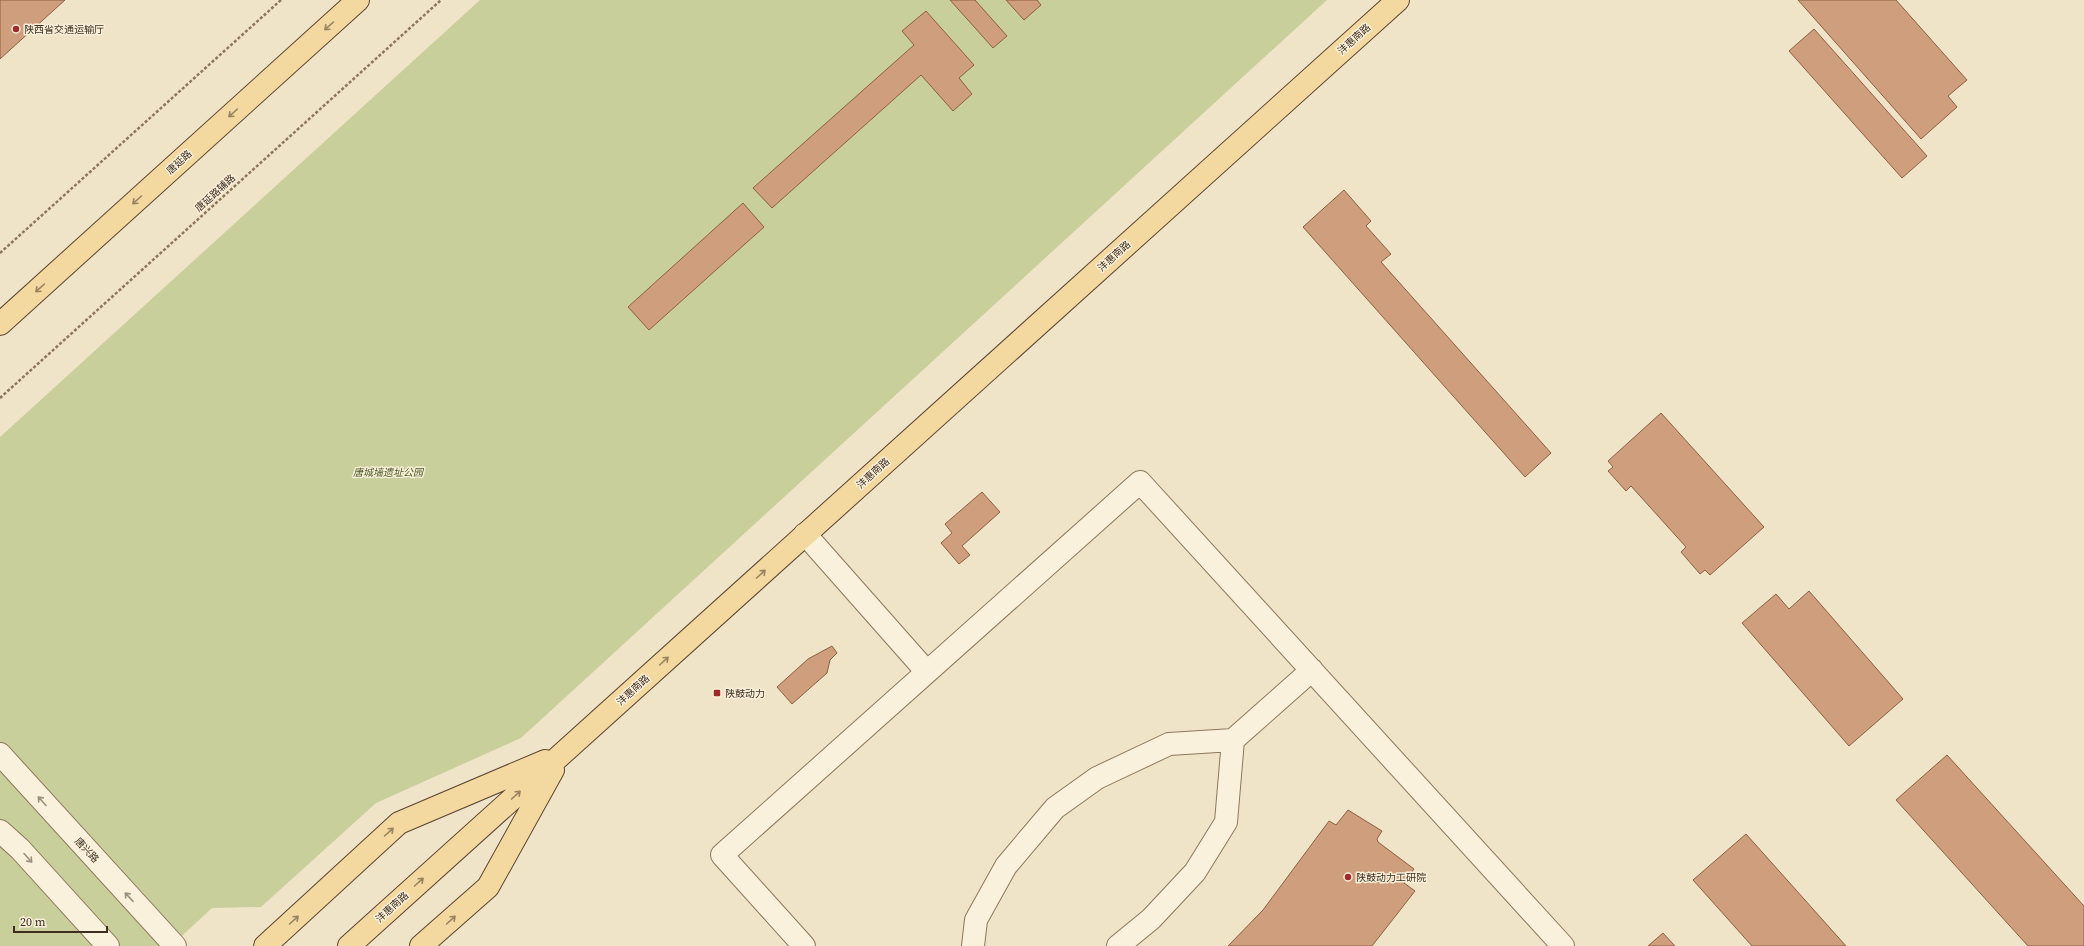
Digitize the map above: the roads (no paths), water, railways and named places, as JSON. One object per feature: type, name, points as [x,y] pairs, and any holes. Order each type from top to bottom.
[{"type":"main road","name":"唐延路","points":[[0,324],[358,0]]},
{"type":"main road","name":"沣惠南路","points":[[349,946],[1398,0]]},
{"type":"main road","points":[[265,946],[399,823],[561,754]]},
{"type":"main road","points":[[422,946],[488,887],[561,754]]},
{"type":"street","points":[[804,946],[722,855],[1140,482],[1563,946]]},
{"type":"street","points":[[805,534],[927,672]]},
{"type":"street","points":[[973,946],[976,920],[1006,866],[1055,808],[1097,778],[1169,744],[1233,740],[1312,670]]},
{"type":"street","points":[[1118,946],[1151,920],[1195,872],[1226,822],[1233,740]]},
{"type":"street","name":"唐兴路","points":[[0,754],[175,946]]},
{"type":"street","points":[[0,831],[20,849],[108,946]]},
{"type":"place","name":"陕西省交通运输厅","points":[[16,29]]},
{"type":"place","name":"陕鼓动力","points":[[717,693]]},
{"type":"place","name":"陕鼓动力工研院","points":[[1348,877]]},
{"type":"park label","name":"唐城墙遗址公园","points":[[388,472]]}]
